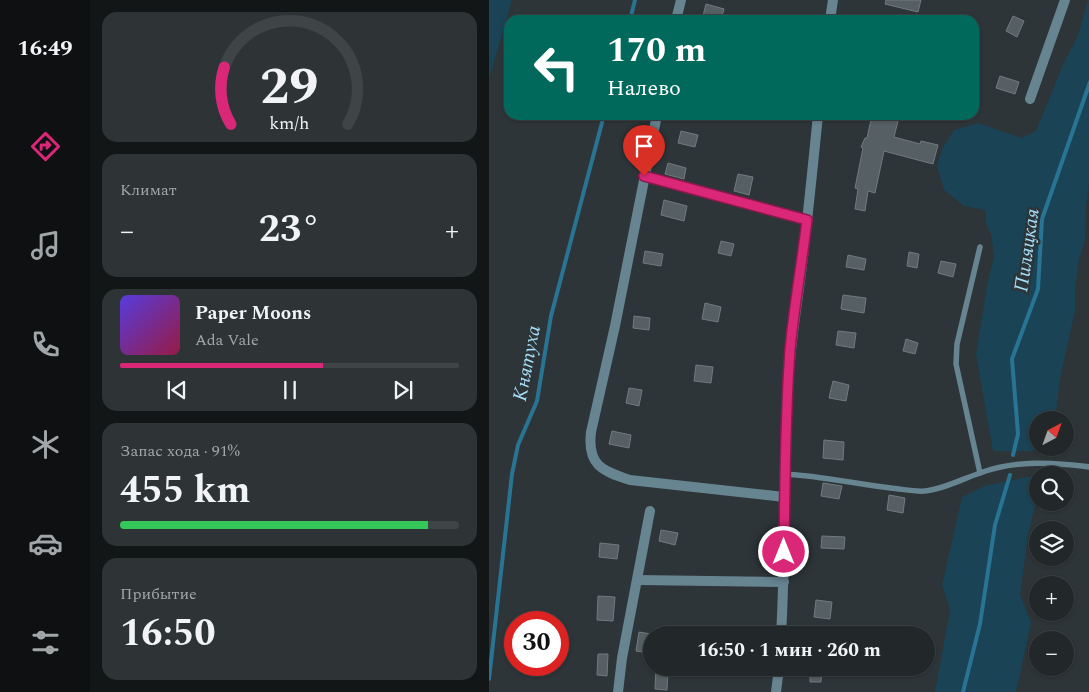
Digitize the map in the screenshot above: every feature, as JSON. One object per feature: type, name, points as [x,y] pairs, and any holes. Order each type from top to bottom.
[{"type":"street","points":[[677,15],[681,0]]},
{"type":"street","points":[[831,15],[833,0]]},
{"type":"street","points":[[1030,99],[1065,0]]},
{"type":"street","points":[[656,120],[615,326],[591,432],[589,445],[594,461],[608,472],[630,480],[784,497]]},
{"type":"street","points":[[782,626],[787,386],[817,120]]},
{"type":"street","points":[[618,692],[621,658],[638,580],[650,511]]},
{"type":"street","points":[[638,580],[784,582]]},
{"type":"street","points":[[776,692],[778,676]]},
{"type":"lane","points":[[644,176],[807,220]]},
{"type":"lane","points":[[980,247],[957,344],[957,364],[980,473]]},
{"type":"lane","points":[[785,474],[816,476],[879,487],[924,491],[941,488],[980,473],[1005,466],[1045,463],[1089,467]]},
{"type":"shaded area","points":[[489,0],[512,0],[508,15],[504,15],[504,27],[489,79]]},
{"type":"shaded area","points":[[1088,0],[1090,0],[1089,184],[1085,239],[1079,260],[1075,287],[1075,311],[1060,379],[1056,411],[1029,411],[1029,451],[993,451],[976,354],[994,256],[991,234],[986,224],[985,210],[964,206],[944,190],[937,166],[942,149],[954,130],[978,123],[1022,138],[1036,131],[1065,60],[1078,36]]},
{"type":"shaded area","points":[[1029,477],[1029,511],[1034,511],[1031,521],[1029,521],[1020,595],[1031,623],[1016,692],[935,692],[950,610],[942,585],[962,497],[984,486]]},
{"type":"building","points":[[886,0],[921,0],[918,12],[885,4]]},
{"type":"building","points":[[706,4],[724,9],[722,15],[703,15]]},
{"type":"building","points":[[1013,16],[1024,21],[1017,37],[1006,31]]},
{"type":"building","points":[[1000,76],[1019,82],[1015,94],[996,88]]},
{"type":"building","points":[[871,120],[898,120],[894,137],[920,144],[921,141],[938,145],[933,164],[884,151],[875,193],[868,191],[865,211],[855,209],[858,189],[855,188],[863,148],[861,147],[865,138],[867,138]]},
{"type":"building","points":[[681,131],[698,135],[695,147],[678,143]]},
{"type":"building","points":[[668,163],[686,168],[684,179],[665,174]]},
{"type":"building","points":[[738,174],[753,177],[749,195],[734,191]]},
{"type":"building","points":[[664,200],[687,206],[684,221],[661,215]]},
{"type":"building","points":[[721,241],[734,244],[731,256],[718,253]]},
{"type":"building","points":[[645,251],[663,254],[661,266],[643,263]]},
{"type":"building","points":[[909,252],[919,254],[917,268],[907,266]]},
{"type":"building","points":[[848,255],[866,259],[864,270],[846,267]]},
{"type":"building","points":[[941,261],[956,264],[953,277],[938,273]]},
{"type":"building","points":[[843,295],[866,298],[864,313],[841,309]]},
{"type":"building","points":[[705,303],[721,307],[718,322],[702,319]]},
{"type":"building","points":[[634,316],[650,318],[649,330],[633,328]]},
{"type":"building","points":[[838,331],[856,333],[854,348],[836,345]]},
{"type":"building","points":[[906,339],[918,343],[915,354],[903,351]]},
{"type":"building","points":[[696,365],[713,367],[711,383],[694,381]]},
{"type":"building","points":[[833,381],[849,385],[846,401],[829,398]]},
{"type":"building","points":[[629,388],[642,390],[639,406],[626,403]]},
{"type":"building","points":[[612,431],[631,435],[629,448],[609,444]]},
{"type":"building","points":[[824,440],[844,442],[843,460],[823,458]]},
{"type":"building","points":[[823,483],[842,486],[839,499],[821,496]]},
{"type":"building","points":[[889,495],[905,498],[903,513],[887,510]]},
{"type":"building","points":[[661,530],[678,533],[675,545],[659,541]]},
{"type":"building","points":[[822,536],[845,537],[844,549],[821,548]]},
{"type":"building","points":[[600,543],[619,545],[617,559],[599,557]]},
{"type":"building","points":[[598,596],[615,597],[613,621],[597,620]]},
{"type":"building","points":[[816,600],[832,602],[830,619],[814,617]]},
{"type":"building","points":[[639,632],[643,633],[643,652],[636,651]]},
{"type":"building","points":[[598,654],[608,654],[607,676],[597,675]]},
{"type":"building","points":[[656,676],[668,676],[667,690],[655,689]]},
{"type":"building","points":[[810,676],[821,676],[821,682],[810,682]]},
{"type":"waterway","name":"Княтуха","points":[[631,15],[635,0]]},
{"type":"waterway","name":"Пиляцкая","points":[[1013,455],[1018,434],[1012,359],[1038,289],[1042,219],[1090,82]]},
{"type":"waterway","name":"Княтуха","points":[[489,679],[512,474],[518,445],[537,401],[551,316],[603,120]]},
{"type":"waterway","name":"Пиляцкая","points":[[963,692],[980,624],[995,525],[1010,475]]},
{"type":"route","points":[[644,176],[807,220],[790,348],[787,386],[784,552]]}]
